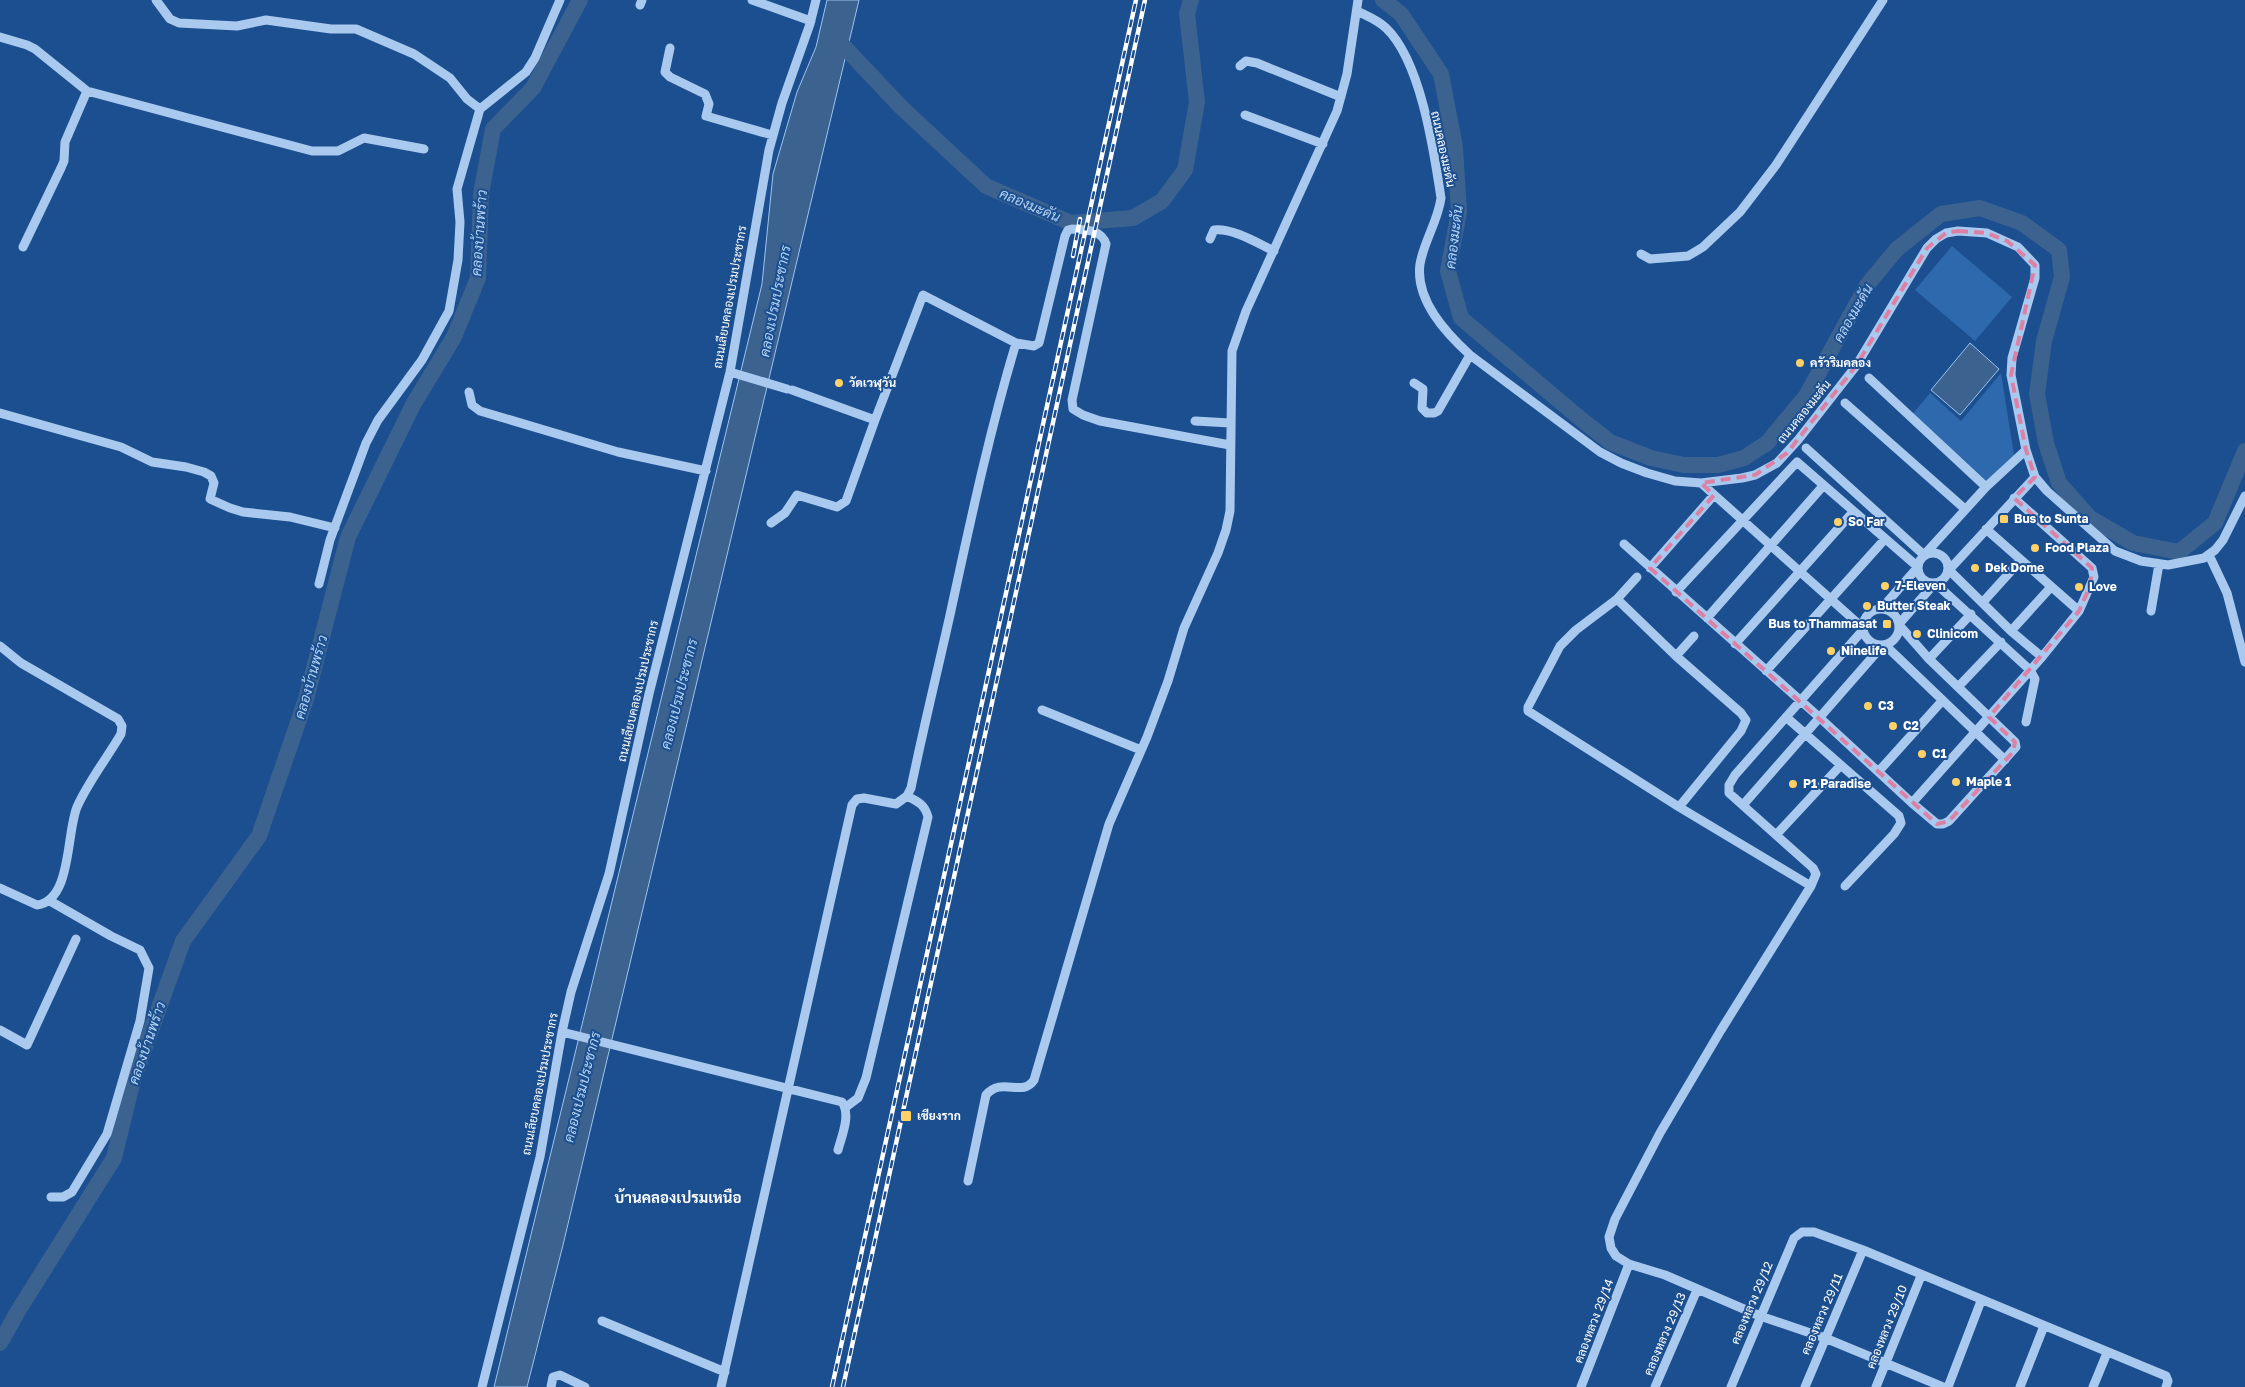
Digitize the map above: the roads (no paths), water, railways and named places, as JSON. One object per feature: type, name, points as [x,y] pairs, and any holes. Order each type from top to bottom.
[{"type":"street","points":[[156,0],[170,18],[179,22],[237,26],[263,20],[331,29],[356,29],[414,54],[450,78],[467,99],[480,109]]},
{"type":"street","points":[[319,584],[334,528],[366,443],[383,413],[422,360],[448,312],[458,260],[460,222],[457,189],[480,109],[526,72],[560,0]]},
{"type":"street","points":[[752,0],[810,21]]},
{"type":"street","name":"ถนนเลียบคลองเปรมประชากร","points":[[482,1387],[540,1157],[571,992],[610,874],[649,694],[706,471],[734,373],[764,170],[772,134],[816,0]]},
{"type":"street","points":[[1641,254],[1650,259],[1688,256],[1703,247],[1740,212],[1776,165],[1883,0]]},
{"type":"street","points":[[968,1181],[986,1095],[994,1087],[1024,1088],[1030,1086],[1034,1080],[1106,832],[1168,681],[1184,628],[1218,553],[1226,530],[1230,511],[1232,351],[1246,311],[1323,144],[1341,98],[1357,6]]},
{"type":"street","name":"ถนนคลองมะดัน","points":[[1357,6],[1387,29],[1402,50],[1412,71],[1429,137],[1441,198],[1439,214],[1420,264],[1420,279],[1427,300],[1450,337],[1470,355],[1600,452],[1646,474],[1675,481],[1702,483],[1755,475],[1777,463],[1798,440],[1856,366],[1927,248],[1946,233],[1958,231],[1987,233],[2018,247],[2035,265],[2035,278],[2012,358],[2011,374],[2026,450],[2035,476],[2047,491],[2115,551],[2159,564],[2186,563],[2209,555]]},
{"type":"street","points":[[0,37],[35,49],[87,92],[312,151],[338,151],[364,138],[424,149]]},
{"type":"street","points":[[670,48],[664,72],[670,77],[705,94],[709,104],[706,116],[772,134]]},
{"type":"street","points":[[1240,66],[1246,61],[1257,63],[1341,98]]},
{"type":"street","points":[[23,247],[64,161],[65,142],[87,92]]},
{"type":"street","points":[[1245,115],[1323,144]]},
{"type":"street","points":[[771,523],[785,513],[797,495],[837,506],[841,506],[846,501],[923,295],[1016,343],[1029,346],[1039,343],[1068,230],[1072,228],[1100,234],[1104,237],[1106,244],[1072,400],[1073,409],[1083,416],[1100,421],[1230,444]]},
{"type":"street","points":[[1210,239],[1214,230],[1228,231],[1274,251]]},
{"type":"street","points":[[721,1387],[852,805],[857,799],[864,798],[896,804],[907,796],[911,788],[986,447],[1016,343]]},
{"type":"street","points":[[1414,383],[1423,388],[1422,408],[1427,413],[1434,413],[1438,411],[1470,355]]},
{"type":"street","points":[[734,373],[787,389],[875,420]]},
{"type":"street","points":[[1869,378],[1986,487]]},
{"type":"street","points":[[469,392],[472,405],[480,411],[618,452],[706,471]]},
{"type":"street","points":[[1846,403],[1965,509]]},
{"type":"street","points":[[0,413],[121,447],[152,462],[186,467],[204,472],[210,476],[214,483],[210,499],[230,508],[300,519],[334,528]]},
{"type":"street","points":[[1194,421],[1230,423]]},
{"type":"street","points":[[1806,448],[1924,555]]},
{"type":"street","points":[[1943,1387],[1825,1338],[1760,1316],[1665,1275],[1629,1264],[1616,1256],[1610,1248],[1610,1237],[1615,1219],[1660,1133],[1721,1030],[1812,886],[1816,874],[1814,868],[1729,793],[1729,785],[1735,774],[1863,629],[1869,614],[1881,609],[1918,567],[1924,555],[1965,509],[2026,450]]},
{"type":"street","points":[[1676,592],[1741,519],[1797,462],[1918,567],[1926,580],[1935,583],[1971,614],[2030,670],[2035,679],[2026,722]]},
{"type":"street","points":[[1743,805],[1884,645],[1894,640],[1899,625],[1935,583],[1946,577],[1949,570],[2035,476]]},
{"type":"street","points":[[1702,483],[1863,629],[1870,642],[1884,645],[2005,760]]},
{"type":"street","points":[[1707,618],[1823,486]]},
{"type":"street","points":[[1650,568],[1714,495]]},
{"type":"street","points":[[1912,803],[2042,657],[2079,611],[2094,577],[2092,568],[2014,498]]},
{"type":"street","points":[[2244,502],[2223,540],[2209,555],[2227,593],[2245,662]]},
{"type":"street","points":[[1735,644],[1853,512]]},
{"type":"street","points":[[1986,529],[2079,611]]},
{"type":"street","points":[[1766,671],[1885,539]]},
{"type":"street","points":[[1624,544],[1819,717],[1912,803],[1937,824],[1943,824],[1948,821],[2016,747],[2014,742],[1929,658],[1899,625],[1892,612],[1881,609]]},
{"type":"street","points":[[1924,555],[1932,552],[1948,564],[1949,570],[2011,631],[2042,657]]},
{"type":"street","points":[[1983,602],[2021,560]]},
{"type":"street","points":[[2151,611],[2159,564]]},
{"type":"street","points":[[1637,577],[1617,599],[1576,630],[1560,646],[1528,707],[1528,711],[1679,807],[1812,886]]},
{"type":"street","points":[[2011,631],[2051,587]]},
{"type":"street","points":[[1617,599],[1676,656],[1741,712],[1746,720],[1741,731],[1679,807]]},
{"type":"street","points":[[1929,658],[1971,614]]},
{"type":"street","points":[[1676,656],[1694,636]]},
{"type":"street","points":[[1958,687],[2000,642]]},
{"type":"street","points":[[0,646],[21,663],[118,719],[122,726],[121,734],[72,819],[61,884],[50,901],[37,905],[0,888]]},
{"type":"street","points":[[1879,771],[1942,701]]},
{"type":"street","points":[[1042,710],[1141,750]]},
{"type":"street","points":[[1786,717],[1899,816],[1901,824],[1894,834],[1845,886]]},
{"type":"street","points":[[1776,835],[1841,764]]},
{"type":"street","points":[[846,1107],[858,1098],[866,1078],[928,817],[926,808],[920,802],[907,796]]},
{"type":"street","points":[[50,901],[140,950],[144,954],[149,968],[140,1021],[107,1134],[72,1192],[63,1197],[51,1197]]},
{"type":"street","points":[[0,1030],[27,1045],[76,939]]},
{"type":"street","points":[[562,1032],[789,1089],[834,1098],[842,1102],[846,1107],[846,1118],[838,1150]]},
{"type":"street","name":"คลองหลวง 29/12","points":[[1731,1387],[1794,1238],[1802,1232],[1814,1232],[1863,1250]]},
{"type":"street","points":[[1863,1250],[1981,1301],[2166,1376],[2167,1384]]},
{"type":"street","name":"คลองหลวง 29/11","points":[[1805,1387],[1863,1250]]},
{"type":"street","name":"คลองหลวง 29/14","points":[[1582,1387],[1629,1264]]},
{"type":"street","name":"คลองหลวง 29/10","points":[[1876,1387],[1921,1276]]},
{"type":"street","name":"คลองหลวง 29/13","points":[[1656,1387],[1697,1290]]},
{"type":"street","points":[[1948,1387],[1981,1301]]},
{"type":"street","points":[[602,1321],[725,1372]]},
{"type":"street","points":[[2020,1387],[2044,1326]]},
{"type":"street","points":[[2093,1387],[2107,1353]]},
{"type":"street","points":[[551,1387],[554,1377],[560,1376],[584,1387]]},
{"type":"water","name":"คลองเปรมประชากร","points":[[827,0],[859,0],[563,1245],[527,1387],[494,1387],[762,284],[773,174],[797,92],[816,47]]},
{"type":"water","points":[[1970,343],[1999,369],[1960,415],[1931,390]]},
{"type":"waterway","name":"คลองบ้านพร้าว","points":[[0,1343],[114,1158],[133,1080],[183,941],[259,836],[306,699],[348,537],[414,403],[454,337],[478,278],[481,194],[493,129],[533,88],[580,0]]},
{"type":"waterway","name":"คลองมะดัน","points":[[834,36],[901,107],[986,186],[1071,223],[1133,218],[1162,201],[1185,170],[1197,102],[1187,14],[1191,0]]},
{"type":"waterway","name":"คลองมะดัน","points":[[1383,0],[1401,14],[1441,74],[1455,147],[1459,212],[1448,271],[1461,318],[1610,442],[1651,458],[1684,465],[1718,465],[1744,458],[1767,443],[1806,396],[1867,285],[1897,249],[1941,214],[1980,208],[2022,223],[2059,250],[2062,277],[2044,341],[2037,394],[2046,443],[2059,483],[2090,518],[2133,543],[2179,552],[2215,523],[2245,451]]},
{"type":"railway","points":[[832,1387],[1136,0]]},
{"type":"railway","points":[[843,1387],[1145,0]]},
{"type":"railway","points":[[1073,256],[1080,219]]},
{"type":"place","name":"ครัวริมคลอง","points":[[1800,363]]},
{"type":"place","name":"วัดเวฬุวัน","points":[[839,383]]},
{"type":"place","name":"Bus to Sunta","points":[[2004,519]]},
{"type":"place","name":"So Far","points":[[1838,522]]},
{"type":"place","name":"Food Plaza","points":[[2035,548]]},
{"type":"place","name":"Dek Dome","points":[[1975,568]]},
{"type":"place","name":"7-Eleven","points":[[1885,586]]},
{"type":"place","name":"Love","points":[[2079,587]]},
{"type":"place","name":"Butter Steak","points":[[1867,606]]},
{"type":"place","name":"Bus to Thammasat","points":[[1887,624]]},
{"type":"place","name":"Clinicom","points":[[1917,634]]},
{"type":"place","name":"Ninelife","points":[[1831,651]]},
{"type":"place","name":"C3","points":[[1868,706]]},
{"type":"place","name":"C2","points":[[1893,726]]},
{"type":"place","name":"C1","points":[[1922,754]]},
{"type":"place","name":"Maple 1","points":[[1956,782]]},
{"type":"place","name":"P1 Paradise","points":[[1793,784]]},
{"type":"place","name":"เชียงราก","points":[[906,1116]]},
{"type":"district","name":"บ้านคลองเปรมเหนือ","points":[[678,1198]]}]
